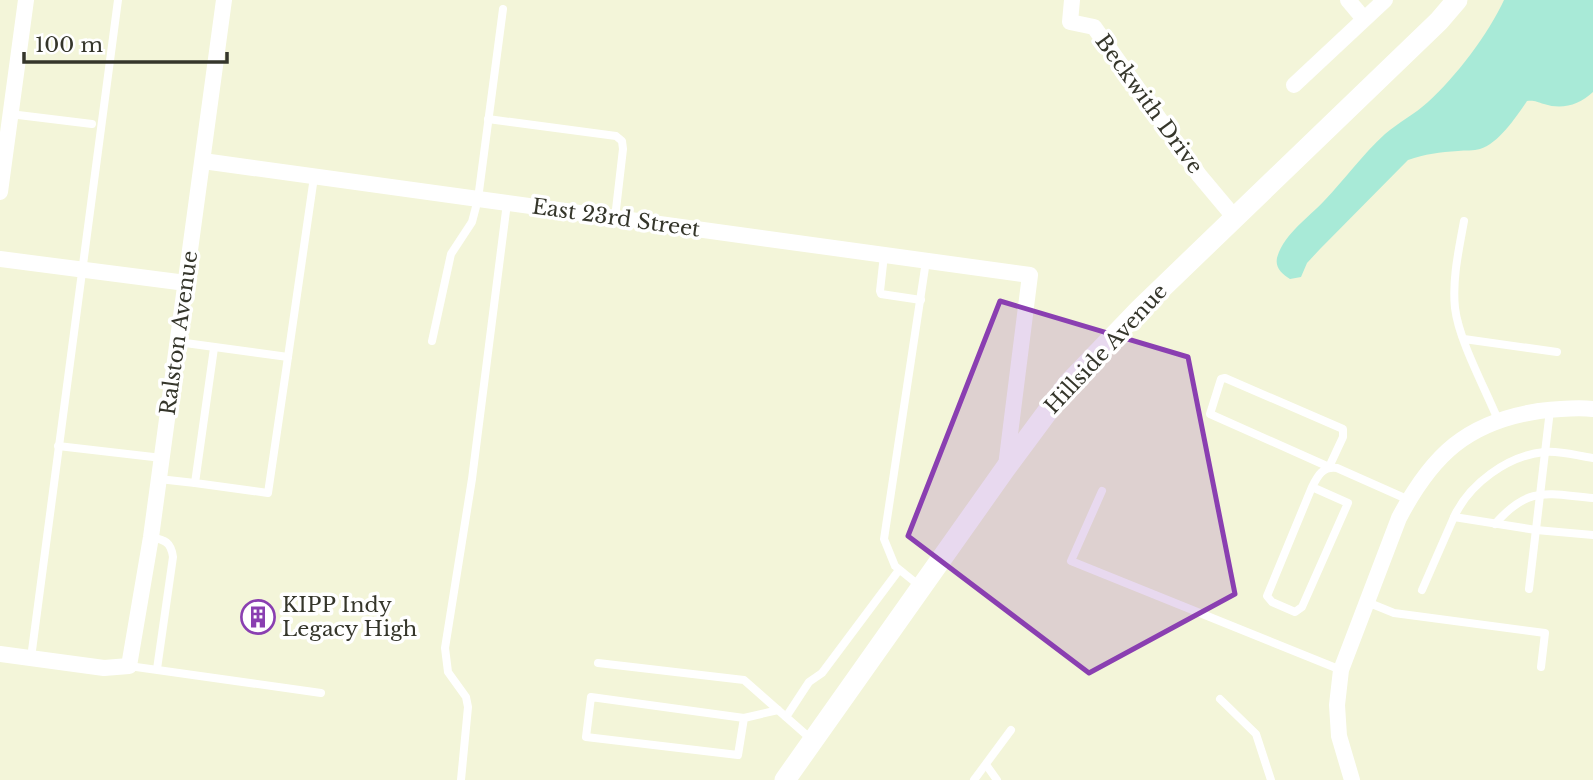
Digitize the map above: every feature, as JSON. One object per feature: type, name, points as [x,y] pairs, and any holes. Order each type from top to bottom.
[{"type":"street","points":[[0,192],[26,0]]},
{"type":"street","name":"Ralston Avenue","points":[[130,666],[151,537],[224,0]]},
{"type":"street","name":"Beckwith Drive","points":[[1072,0],[1070,22],[1094,27],[1199,175],[1235,218]]},
{"type":"street","points":[[1348,0],[1364,19]]},
{"type":"street","points":[[1294,85],[1385,0]]},
{"type":"street","name":"Hillside Avenue","points":[[785,780],[1005,469],[1079,371],[1125,323],[1439,21],[1457,0]]},
{"type":"street","name":"East 23rd Street","points":[[203,161],[1030,275],[1005,469]]},
{"type":"street","points":[[0,259],[186,283]]},
{"type":"street","points":[[1352,780],[1339,736],[1337,705],[1341,670],[1399,518],[1409,500],[1440,458],[1464,436],[1489,423],[1550,410],[1593,409]]},
{"type":"street","points":[[0,654],[104,668],[130,666]]},
{"type":"lane","points":[[31,658],[118,0]]},
{"type":"lane","points":[[432,341],[451,254],[472,222],[478,199],[503,9]]},
{"type":"lane","points":[[10,114],[92,124]]},
{"type":"lane","points":[[488,119],[616,136],[622,141],[623,149],[615,218]]},
{"type":"lane","points":[[159,479],[268,492],[314,176]]},
{"type":"lane","points":[[461,780],[468,707],[466,697],[448,672],[444,648],[472,479],[507,203]]},
{"type":"lane","points":[[1464,221],[1455,277],[1455,309],[1464,340],[1498,420]]},
{"type":"lane","points":[[884,255],[881,294],[921,300]]},
{"type":"lane","points":[[921,587],[899,570],[888,555],[884,539],[926,261]]},
{"type":"lane","points":[[1464,340],[1557,352]]},
{"type":"lane","points":[[178,342],[288,357]]},
{"type":"lane","points":[[195,483],[214,348]]},
{"type":"lane","points":[[1312,487],[1348,503],[1303,607],[1295,612],[1272,602],[1267,596],[1312,487],[1318,474],[1329,467],[1343,437],[1343,429],[1230,379],[1221,379],[1210,414],[1329,467],[1337,468],[1409,500]]},
{"type":"lane","points":[[1529,589],[1550,410]]},
{"type":"lane","points":[[58,446],[162,458]]},
{"type":"lane","points":[[1422,590],[1462,499],[1484,478],[1516,459],[1545,451],[1593,458]]},
{"type":"lane","points":[[1101,491],[1071,561],[1341,670]]},
{"type":"lane","points":[[1496,524],[1509,508],[1524,498],[1540,494],[1593,498]]},
{"type":"lane","points":[[1454,517],[1536,530],[1593,535]]},
{"type":"lane","points":[[151,537],[166,540],[172,547],[173,557],[157,669]]},
{"type":"lane","points":[[786,717],[809,682],[822,673],[899,570]]},
{"type":"lane","points":[[1367,602],[1394,613],[1545,633],[1541,667]]},
{"type":"lane","points":[[598,663],[744,680],[813,741]]},
{"type":"lane","points":[[130,666],[321,693]]},
{"type":"lane","points":[[744,718],[738,755],[586,737],[591,697],[744,718],[778,710]]},
{"type":"lane","points":[[1220,699],[1256,734],[1271,780]]},
{"type":"lane","points":[[974,780],[987,766],[1011,730]]},
{"type":"lane","points":[[987,766],[997,780]]},
{"type":"highlighted area","points":[[1000,301],[1188,357],[1235,594],[1089,673],[908,536]]},
{"type":"water","points":[[1504,0],[1593,0],[1593,92],[1576,103],[1564,106],[1527,101],[1500,136],[1480,149],[1451,151],[1408,160],[1307,263],[1301,277],[1290,279],[1284,275],[1278,268],[1277,258],[1291,234],[1377,142],[1423,106],[1449,81],[1480,40]]},
{"type":"place","name":"KIPP Indy Legacy High","points":[[258,617]]}]
